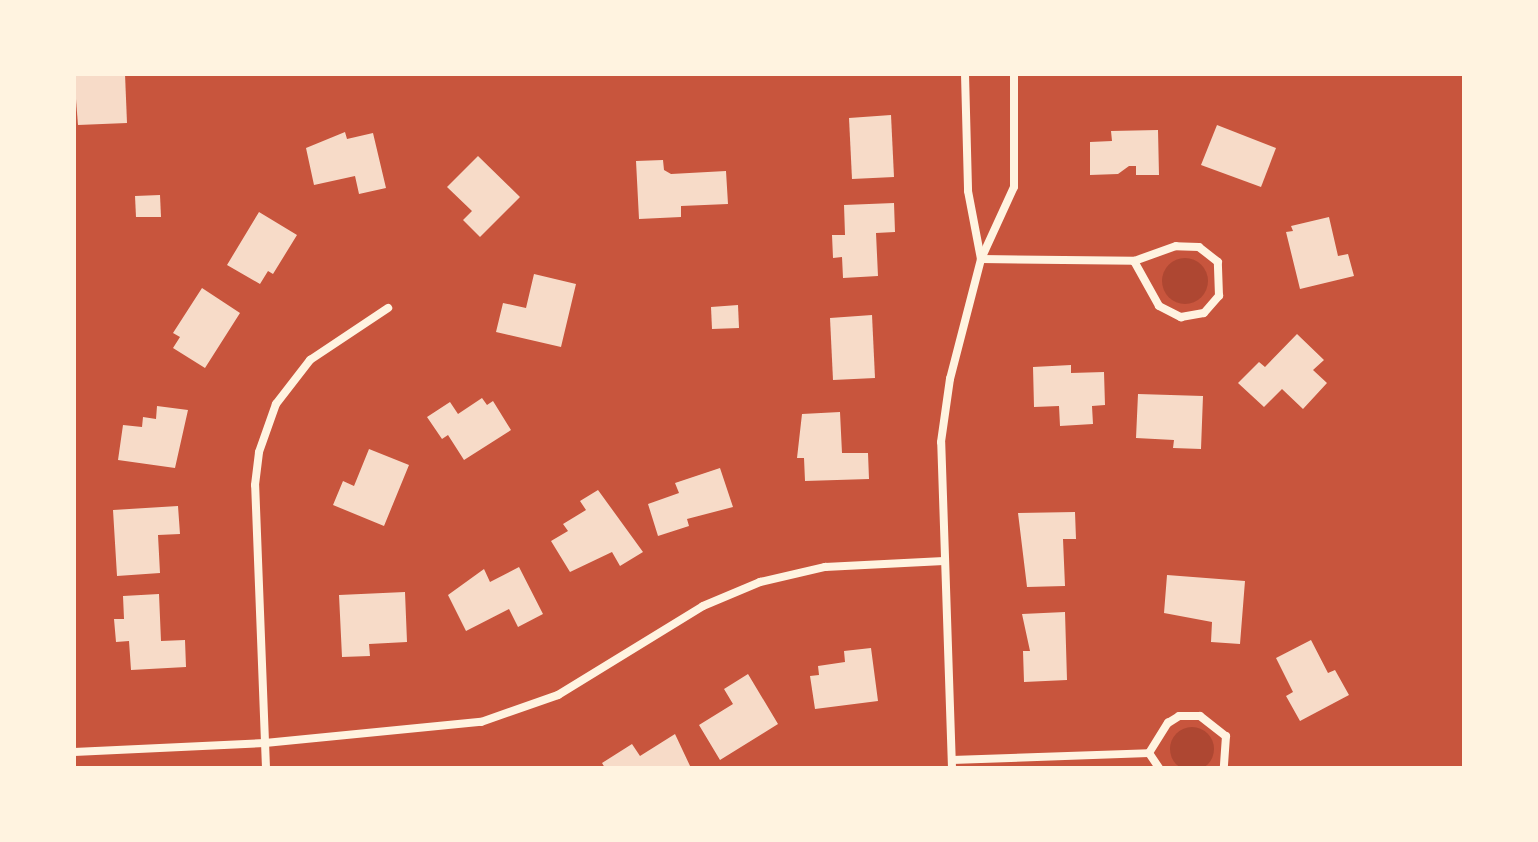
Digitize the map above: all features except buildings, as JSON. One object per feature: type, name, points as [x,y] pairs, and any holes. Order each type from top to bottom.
[{"type":"street","points":[[965,74],[968,191],[981,259]]},
{"type":"street","points":[[1014,74],[1014,187],[981,259],[944,409],[944,561],[952,764],[1149,753]]},
{"type":"street","points":[[981,259],[1134,261],[1176,246],[1199,247],[1218,262],[1219,296],[1215,305],[1193,317],[1169,314],[1153,296],[1134,261]]},
{"type":"street","points":[[266,768],[255,485],[259,452],[276,404],[310,360],[388,308]]},
{"type":"street","points":[[74,752],[265,743],[457,726],[508,715],[558,695],[703,606],[760,582],[825,567],[944,561]]},
{"type":"street","points":[[1149,753],[1168,723],[1179,716],[1200,716],[1226,736],[1224,768]]},
{"type":"street","points":[[1149,753],[1159,768]]},
{"type":"shaded area","points":[[1185,258],[1201,265],[1208,281],[1201,297],[1185,304],[1169,297],[1162,281],[1169,265]]},
{"type":"shaded area","points":[[1192,727],[1208,733],[1214,749],[1208,765],[1192,771],[1176,765],[1170,749],[1176,733]]}]
